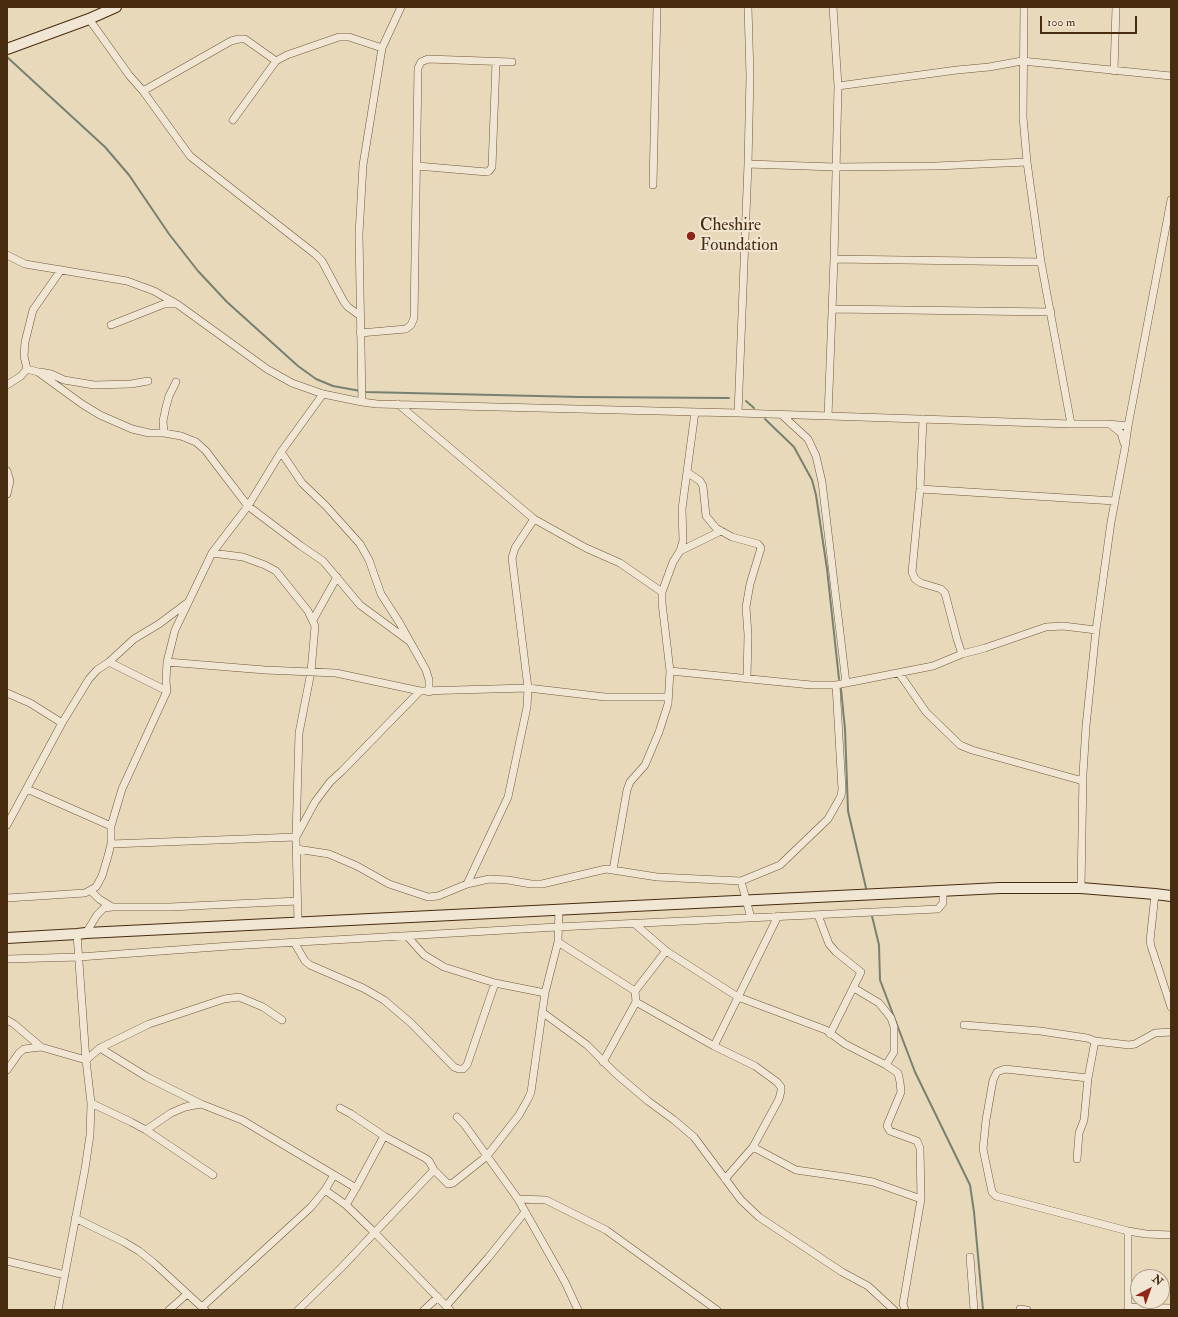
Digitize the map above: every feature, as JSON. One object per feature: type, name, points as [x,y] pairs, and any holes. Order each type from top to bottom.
[{"type":"main road","points":[[7,49],[89,19],[116,7]]},
{"type":"main road","points":[[7,938],[943,890],[1081,888],[1171,896]]},
{"type":"street","points":[[362,402],[359,234],[363,165],[382,48],[401,7]]},
{"type":"street","points":[[653,185],[657,7]]},
{"type":"street","points":[[738,413],[748,164],[750,76],[748,7]]},
{"type":"street","points":[[828,416],[834,259],[838,86],[833,7]]},
{"type":"street","points":[[1024,7],[1022,61],[1023,117],[1027,162],[1041,262],[1071,424]]},
{"type":"street","points":[[1114,71],[1116,7]]},
{"type":"street","points":[[89,19],[128,75],[143,91],[190,156],[315,254],[322,261],[348,307],[360,315]]},
{"type":"street","points":[[233,120],[276,61],[294,52],[339,37],[349,36],[382,48]]},
{"type":"street","points":[[143,91],[231,41],[239,39],[245,39],[276,61]]},
{"type":"street","points":[[360,333],[406,329],[411,325],[414,318],[418,68],[421,62],[428,59],[512,62]]},
{"type":"street","points":[[838,86],[957,70],[989,68],[1022,61],[1171,76]]},
{"type":"street","points":[[417,166],[487,172],[491,169],[496,62]]},
{"type":"street","points":[[748,164],[835,167],[936,166],[1027,162]]},
{"type":"street","points":[[1081,888],[1083,781],[1086,726],[1096,630],[1115,501],[1128,426],[1171,200]]},
{"type":"street","points":[[7,256],[25,264],[127,281],[154,291],[176,304],[267,369],[292,383],[323,394],[362,402],[1108,424],[1128,426]]},
{"type":"street","points":[[834,259],[1041,262]]},
{"type":"street","points":[[27,369],[24,356],[25,342],[32,310],[61,270]]},
{"type":"street","points":[[111,325],[164,304],[176,304]]},
{"type":"street","points":[[832,309],[1051,312]]},
{"type":"street","points":[[27,369],[51,374],[64,380],[94,385],[131,384],[148,381]]},
{"type":"street","points":[[7,385],[17,379],[27,369]]},
{"type":"street","points":[[38,372],[82,404],[100,415],[132,429],[150,433],[164,433],[181,436],[196,442],[206,451],[248,506],[300,546],[323,561],[360,605],[409,641]]},
{"type":"street","points":[[164,433],[163,421],[166,407],[169,396],[176,382]]},
{"type":"street","points":[[7,898],[85,893],[96,887],[102,876],[108,856],[111,844],[111,826],[122,789],[167,691],[166,662],[175,630],[212,553],[248,506],[281,452],[323,394]]},
{"type":"street","points":[[398,404],[534,519],[586,548],[620,563],[662,592]]},
{"type":"street","points":[[613,870],[619,842],[622,811],[630,782],[645,765],[651,753],[659,732],[668,697],[670,671],[662,592],[673,562],[680,551],[683,542],[682,509],[695,412]]},
{"type":"street","points":[[782,414],[808,439],[816,456],[822,482],[846,683]]},
{"type":"street","points":[[923,419],[920,489],[912,572],[915,579],[922,583],[941,589],[945,593],[956,639],[962,654]]},
{"type":"street","points":[[1108,424],[1120,433],[1125,448]]},
{"type":"street","points":[[281,452],[302,483],[326,506],[360,544],[369,560],[381,594],[399,622],[426,670],[429,680],[429,692]]},
{"type":"street","points":[[7,471],[10,481],[7,494]]},
{"type":"street","points":[[687,472],[700,481],[703,486],[706,516],[716,528],[732,537],[758,544],[761,548],[750,584],[746,607],[748,635],[747,679]]},
{"type":"street","points":[[920,489],[1115,501]]},
{"type":"street","points":[[467,884],[508,797],[527,707],[528,688],[512,558],[515,548],[534,519]]},
{"type":"street","points":[[680,551],[721,531]]},
{"type":"street","points":[[212,553],[242,557],[265,564],[276,571],[308,611],[313,620],[315,631],[311,672],[299,733],[296,837],[298,923]]},
{"type":"street","points":[[313,620],[337,577]]},
{"type":"street","points":[[7,825],[62,723],[89,679],[97,670],[109,662],[134,638],[159,624],[188,603]]},
{"type":"street","points":[[670,671],[811,685],[836,685],[933,666],[962,654],[985,648],[1046,627],[1063,626],[1096,630]]},
{"type":"street","points":[[109,662],[167,691]]},
{"type":"street","points":[[166,662],[265,670],[336,673],[429,692],[528,688],[605,697],[668,697]]},
{"type":"street","points":[[899,672],[926,712],[960,745],[979,752],[1083,781]]},
{"type":"street","points":[[297,849],[329,854],[357,866],[389,884],[428,897],[438,896],[467,884],[489,879],[542,884],[601,869],[657,877],[741,881],[780,865],[828,819],[841,796],[842,789],[836,685]]},
{"type":"street","points":[[296,837],[320,794],[330,782],[420,691]]},
{"type":"street","points":[[7,692],[30,703],[62,723]]},
{"type":"street","points":[[27,789],[111,826]]},
{"type":"street","points":[[111,844],[296,837]]},
{"type":"street","points":[[741,881],[751,918]]},
{"type":"street","points":[[7,959],[79,957],[230,946],[557,927],[938,909],[943,903],[943,890]]},
{"type":"street","points":[[91,891],[99,899],[112,906]]},
{"type":"street","points":[[1155,894],[1150,941],[1171,1007]]},
{"type":"street","points":[[58,1310],[90,1135],[91,1103],[86,1060],[79,957],[82,933],[104,908],[112,906],[170,907],[298,901]]},
{"type":"street","points":[[340,1108],[384,1136],[425,1158],[434,1170],[450,1184],[487,1156],[519,1115],[528,1099],[533,1084],[545,993],[558,942],[557,927],[559,909]]},
{"type":"street","points":[[818,915],[829,944],[836,952],[861,971],[854,988],[830,1034]]},
{"type":"street","points":[[714,1046],[778,916]]},
{"type":"street","points":[[635,924],[666,951],[738,998],[821,1028],[845,1044],[886,1065],[898,1073],[900,1092],[887,1126],[890,1131],[915,1139],[919,1143],[921,1199],[903,1304],[905,1310]]},
{"type":"street","points":[[407,936],[424,955],[444,967],[494,983],[545,993]]},
{"type":"street","points":[[294,942],[305,961],[310,965],[363,988],[384,1000],[411,1023],[454,1067],[459,1069],[467,1065],[494,983]]},
{"type":"street","points":[[558,942],[635,991]]},
{"type":"street","points":[[603,1062],[636,1002],[635,991],[666,951]]},
{"type":"street","points":[[854,988],[878,1004],[891,1018],[894,1027],[894,1052],[886,1065]]},
{"type":"street","points":[[86,1060],[100,1048],[149,1024],[224,999],[239,997],[263,1007],[282,1020]]},
{"type":"street","points":[[636,1002],[714,1046],[756,1066],[777,1082],[781,1087],[781,1094],[753,1147],[725,1179]]},
{"type":"street","points":[[542,1012],[581,1040],[603,1062],[648,1101],[694,1137],[741,1200],[759,1217],[842,1272],[868,1286],[894,1310]]},
{"type":"street","points":[[7,1020],[14,1024],[41,1048]]},
{"type":"street","points":[[964,1025],[1040,1031],[1129,1045],[1135,1044],[1155,1033],[1171,1032]]},
{"type":"street","points":[[1076,1159],[1080,1130],[1084,1120],[1088,1078],[1096,1041]]},
{"type":"street","points":[[7,1070],[19,1053],[24,1049],[41,1048],[86,1060]]},
{"type":"street","points":[[100,1048],[147,1077],[200,1104],[242,1120],[356,1188]]},
{"type":"street","points":[[1088,1078],[1005,1068],[997,1072],[993,1080],[983,1149],[992,1192],[996,1196],[1128,1231],[1146,1234],[1171,1235]]},
{"type":"street","points":[[91,1103],[146,1130],[213,1175]]},
{"type":"street","points":[[146,1130],[171,1113],[185,1107],[200,1104]]},
{"type":"street","points":[[457,1117],[461,1120],[518,1199],[565,1282],[578,1310]]},
{"type":"street","points":[[346,1206],[384,1136]]},
{"type":"street","points":[[753,1147],[796,1170],[873,1182],[921,1199]]},
{"type":"street","points":[[298,1310],[375,1233],[434,1170]]},
{"type":"street","points":[[75,1218],[139,1251],[204,1308],[311,1207],[325,1190],[334,1175]]},
{"type":"street","points":[[325,1190],[346,1206],[375,1233],[448,1308],[525,1212]]},
{"type":"street","points":[[518,1199],[551,1202],[606,1230],[711,1308]]},
{"type":"street","points":[[1128,1231],[1128,1308],[1171,1308]]},
{"type":"street","points":[[970,1257],[974,1310]]},
{"type":"street","points":[[7,1260],[65,1275]]},
{"type":"street","points":[[169,1310],[187,1294]]},
{"type":"street","points":[[424,1310],[438,1297]]},
{"type":"waterway","points":[[7,57],[105,147],[129,175],[169,234],[198,271],[227,302],[298,366],[316,379],[333,386],[366,392],[580,397],[729,398]]},
{"type":"waterway","points":[[746,401],[754,408]]},
{"type":"waterway","points":[[765,419],[794,447],[812,480],[816,495],[827,569],[839,679]]},
{"type":"waterway","points":[[841,689],[845,729],[848,811],[866,888]]},
{"type":"waterway","points":[[872,916],[879,945],[880,980],[915,1072],[970,1185],[983,1310]]},
{"type":"place","name":"Cheshire Foundation","points":[[691,236]]}]
